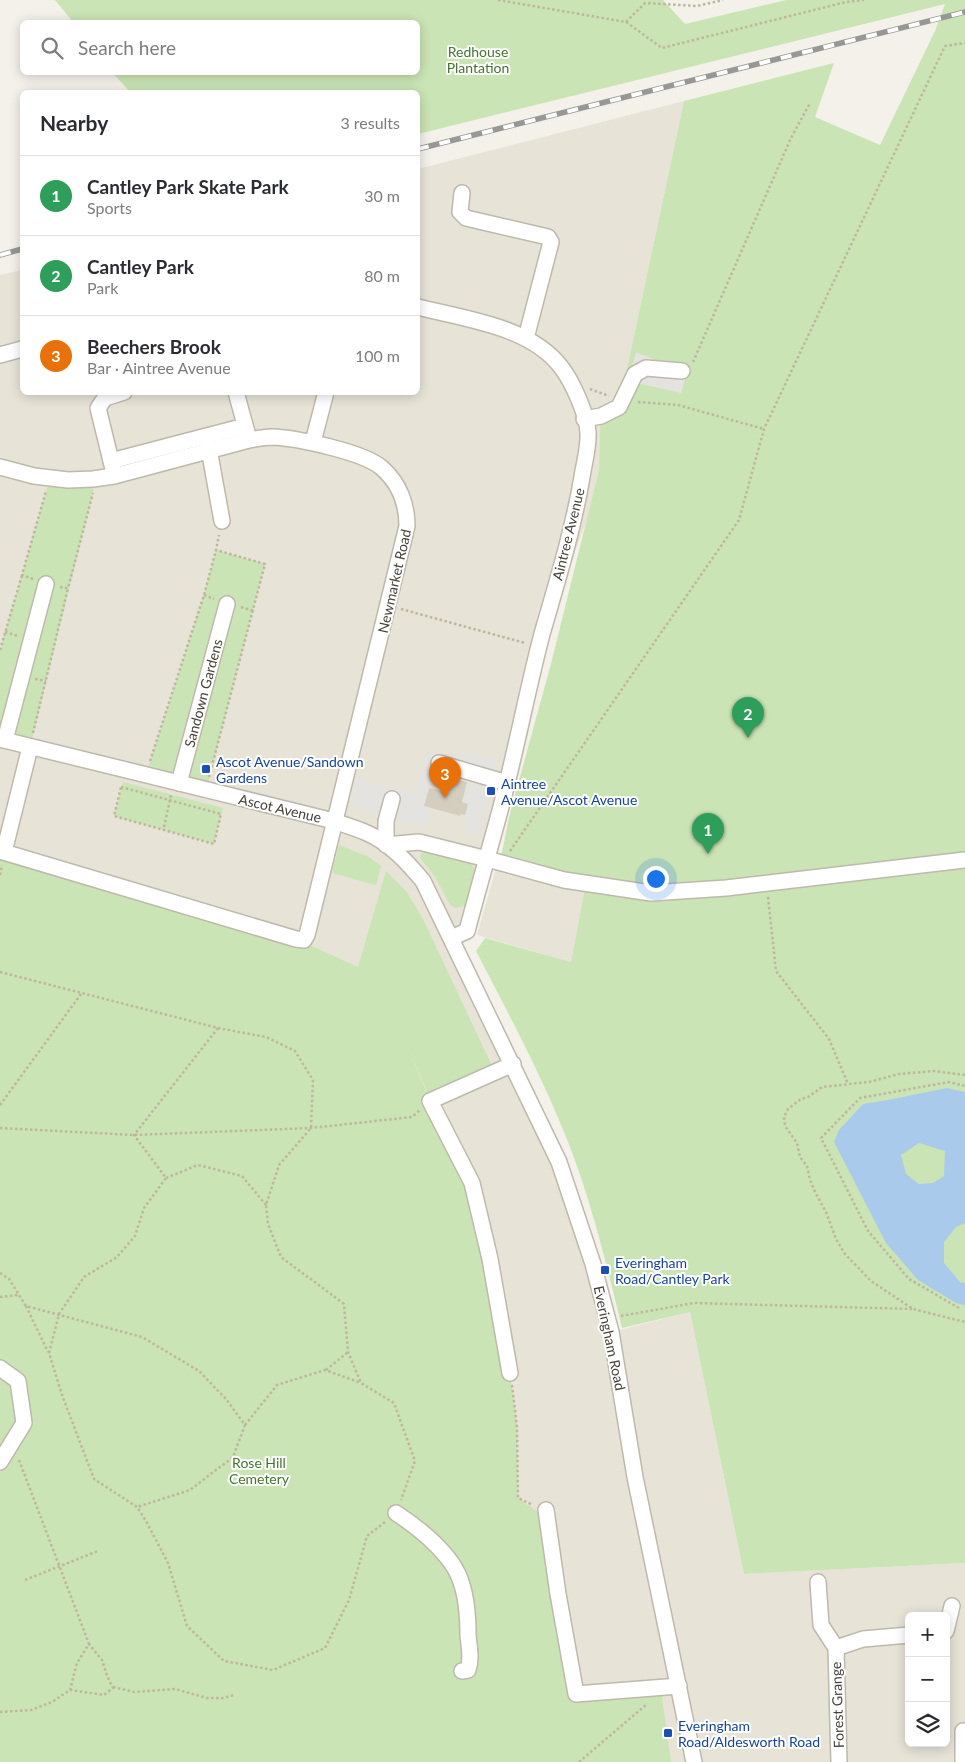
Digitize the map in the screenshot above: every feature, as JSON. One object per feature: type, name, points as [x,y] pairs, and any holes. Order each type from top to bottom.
[{"type":"street","points":[[462,193],[460,212],[466,218],[548,237],[551,242],[526,338]]},
{"type":"street","name":"Aintree Avenue","points":[[420,307],[507,329],[526,338],[548,353],[560,365],[570,381],[580,403],[588,430],[576,512],[539,647],[487,858],[467,930],[451,938]]},
{"type":"street","points":[[0,355],[20,350]]},
{"type":"street","points":[[584,419],[601,416],[619,407],[635,374],[646,368],[682,371]]},
{"type":"street","points":[[114,395],[104,398],[98,408],[113,468],[247,433],[237,395]]},
{"type":"street","points":[[313,442],[325,395]]},
{"type":"street","name":"Newmarket Road","points":[[0,467],[34,476],[68,480],[93,479],[113,468],[209,449],[247,433],[313,442],[371,460],[382,467],[391,477],[404,500],[407,514],[407,526],[389,606],[307,935],[304,940],[2,851]]},
{"type":"street","points":[[209,449],[222,521]]},
{"type":"street","points":[[2,740],[46,584]]},
{"type":"street","name":"Sandown Gardens","points":[[176,782],[228,604]]},
{"type":"street","name":"Ascot Avenue","points":[[2,740],[334,821],[369,834],[410,865],[424,881],[451,938]]},
{"type":"street","points":[[2,851],[30,747]]},
{"type":"street","points":[[438,763],[507,783]]},
{"type":"street","points":[[392,799],[386,821],[386,845],[419,842],[487,858],[564,880],[651,893],[726,888],[965,860]]},
{"type":"street","name":"Everingham Road","points":[[451,938],[559,1162],[593,1264],[608,1321],[673,1686],[694,1762]]},
{"type":"street","points":[[510,1373],[497,1292],[472,1183],[430,1101],[513,1064]]},
{"type":"street","points":[[0,1368],[18,1381],[24,1423],[0,1462]]},
{"type":"street","points":[[546,1510],[558,1594],[576,1694],[673,1686]]},
{"type":"street","points":[[396,1512],[434,1542],[461,1580],[468,1618],[470,1662],[468,1670],[462,1671]]},
{"type":"street","name":"Forest Grange","points":[[818,1582],[820,1625],[836,1648],[839,1762]]},
{"type":"street","points":[[950,1614],[952,1606]]},
{"type":"street","name":"Forest Grange","points":[[836,1648],[863,1639],[905,1635]]},
{"type":"street","points":[[959,1729],[963,1762]]},
{"type":"path","points":[[498,0],[626,22],[662,48],[846,2],[864,0]]},
{"type":"path","points":[[626,22],[645,2],[697,6],[723,0]]},
{"type":"path","points":[[502,863],[739,520],[764,429],[945,46],[965,43]]},
{"type":"path","points":[[682,371],[694,361],[791,138],[810,103]]},
{"type":"path","points":[[570,381],[622,402],[678,405],[764,429]]},
{"type":"path","points":[[0,650],[50,478]]},
{"type":"path","points":[[30,747],[68,588],[93,494],[93,479]]},
{"type":"path","points":[[146,774],[204,595],[222,521]]},
{"type":"path","points":[[206,790],[265,564],[216,550]]},
{"type":"path","points":[[22,576],[46,584],[68,588]]},
{"type":"path","points":[[389,606],[539,647]]},
{"type":"path","points":[[164,827],[176,782]]},
{"type":"path","points":[[121,787],[170,801],[221,814],[214,844],[114,816],[121,787]]},
{"type":"path","points":[[767,883],[776,971],[828,1039],[848,1085]]},
{"type":"path","points":[[0,972],[218,1028],[266,1037],[294,1051],[313,1080],[311,1128],[279,1165],[266,1205],[268,1224],[281,1257],[344,1304],[348,1352],[361,1383]]},
{"type":"path","points":[[0,1105],[81,994]]},
{"type":"path","points":[[134,1135],[218,1028]]},
{"type":"path","points":[[913,1309],[871,1281],[845,1254],[836,1239],[826,1212],[816,1194],[807,1166],[800,1157],[797,1143],[785,1126],[784,1117],[788,1109],[800,1099],[808,1097],[822,1088],[870,1082],[899,1074],[934,1071],[965,1075]]},
{"type":"path","points":[[959,1308],[909,1279],[868,1231],[821,1138],[860,1098],[949,1082],[965,1086]]},
{"type":"path","points":[[0,1128],[134,1135],[311,1128],[412,1117],[430,1101]]},
{"type":"path","points":[[134,1135],[166,1178]]},
{"type":"path","points":[[49,1353],[59,1314],[84,1276],[117,1257],[135,1236],[144,1208],[166,1178],[198,1165],[242,1176],[266,1205]]},
{"type":"path","points":[[0,1273],[8,1279],[26,1306],[49,1353],[62,1395],[94,1479],[137,1506],[168,1563],[186,1626],[224,1661],[273,1670],[325,1648],[349,1600],[367,1536],[396,1512],[415,1461],[394,1403],[361,1383],[325,1370]]},
{"type":"path","points":[[0,1297],[19,1295]]},
{"type":"path","points":[[608,1321],[619,1316],[694,1303],[913,1309],[965,1322]]},
{"type":"path","points":[[26,1306],[142,1337],[199,1371],[226,1399],[245,1425]]},
{"type":"path","points":[[137,1506],[190,1490],[233,1457],[245,1425],[277,1385],[325,1370],[348,1352]]},
{"type":"path","points":[[510,1373],[517,1427],[518,1498],[546,1510]]},
{"type":"path","points":[[12,1442],[89,1644],[102,1660],[113,1687],[134,1692],[175,1689],[207,1698],[223,1698],[234,1695]]},
{"type":"path","points":[[25,1580],[98,1551]]},
{"type":"path","points":[[0,1712],[31,1710],[52,1702],[70,1690],[77,1663],[89,1644]]},
{"type":"path","points":[[579,1762],[673,1686]]},
{"type":"path","points":[[70,1690],[104,1695],[113,1687]]},
{"type":"shaded area","points":[[684,101],[617,416],[600,427],[599,470],[588,517],[539,647],[467,931],[452,937],[559,1162],[612,1332],[690,1312],[744,1574],[965,1563],[965,1762],[0,1762],[0,275],[20,270],[20,395],[420,395],[420,168]]},
{"type":"shaded area","points":[[636,352],[687,373],[681,393],[628,381]]},
{"type":"shaded area","points":[[426,750],[457,757],[459,750],[496,761],[478,833],[467,836],[465,815],[468,804],[462,802],[467,782],[453,778],[433,774],[425,806],[430,808],[427,827],[357,808],[353,803],[352,798],[357,778],[415,794]]},
{"type":"shaded area","points":[[496,868],[584,893],[571,962],[477,935]]},
{"type":"green space","name":"Redhouse Plantation","points":[[55,0],[663,0],[685,24],[786,0],[965,0],[965,1563],[744,1574],[690,1312],[622,1328],[597,1229],[573,1156],[533,1063],[476,951],[485,938],[571,962],[584,893],[496,868],[501,857],[509,817],[552,660],[599,470],[600,426],[617,416],[684,101],[834,63],[815,117],[880,145],[935,31],[945,4],[420,134],[420,90],[128,90],[115,75],[420,75],[420,20],[71,20]]},
{"type":"green space","points":[[50,478],[93,479],[93,493],[30,747],[0,739],[0,650]]},
{"type":"green space","points":[[216,550],[265,564],[206,790],[146,774],[204,595]]},
{"type":"green space","points":[[123,782],[223,808],[214,844],[114,816]]},
{"type":"green space","points":[[339,845],[369,857],[381,866],[376,885],[332,873]]},
{"type":"green space","name":"Rose Hill Cemetery","points":[[0,851],[296,939],[358,967],[386,871],[406,891],[422,917],[493,1068],[429,1096],[407,1045],[430,1101],[472,1183],[510,1373],[517,1427],[518,1498],[542,1515],[570,1682],[608,1689],[660,1683],[671,1762],[0,1762]]},
{"type":"green space","points":[[429,851],[469,862],[477,872],[469,903],[456,908],[450,905],[436,878],[420,858],[421,853]]},
{"type":"water","points":[[947,1088],[965,1092],[965,1223],[956,1227],[944,1242],[944,1263],[960,1282],[965,1283],[965,1305],[956,1303],[918,1280],[886,1243],[834,1142],[839,1130],[863,1104]],"holes":[[[919,1143],[945,1151],[944,1176],[933,1183],[919,1184],[906,1174],[901,1155]]]},
{"type":"building","points":[[453,778],[467,782],[462,802],[468,804],[465,815],[460,814],[460,816],[424,806],[429,788],[449,793]]},
{"type":"railway","points":[[420,148],[965,12]]},
{"type":"railway","points":[[0,255],[20,250]]},
{"type":"place","name":"Cantley Park","points":[[748,738]]},
{"type":"place","name":"Ascot Avenue/Sandown Gardens","points":[[206,769]]},
{"type":"place","name":"Aintree Avenue/Ascot Avenue","points":[[491,791]]},
{"type":"place","name":"Beechers Brook","points":[[445,798]]},
{"type":"place","name":"Cantley Park Skate Park","points":[[708,854]]},
{"type":"place","name":"Everingham Road/Cantley Park","points":[[605,1270]]},
{"type":"place","name":"Everingham Road/Aldesworth Road","points":[[668,1733]]}]
